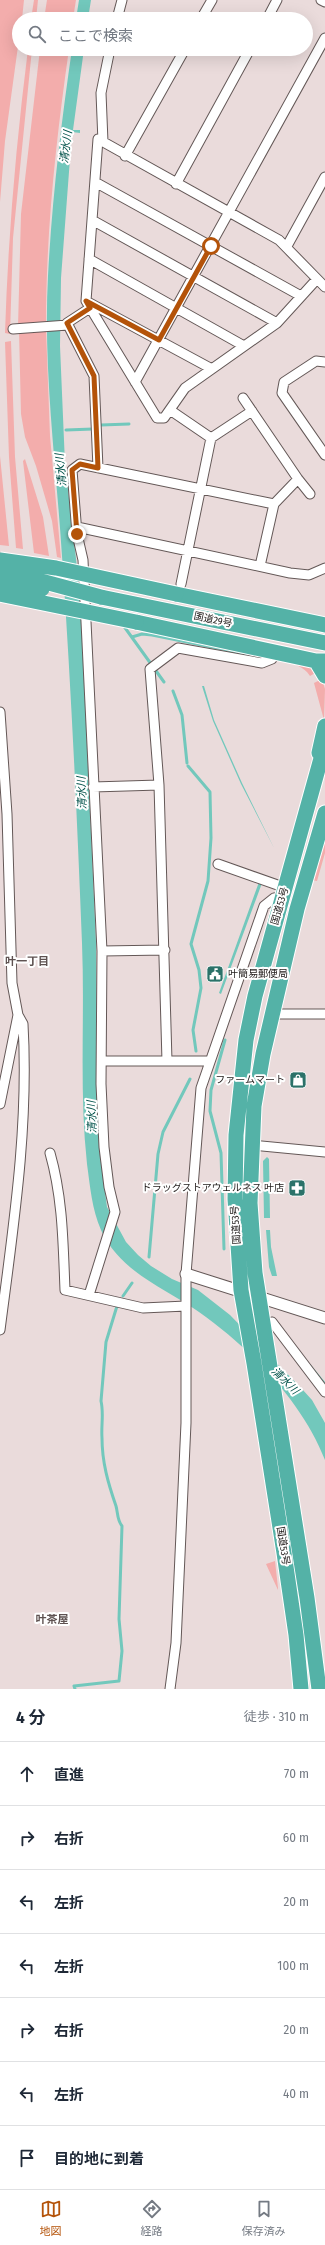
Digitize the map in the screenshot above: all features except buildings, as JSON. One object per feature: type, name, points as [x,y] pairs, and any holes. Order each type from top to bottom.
[{"type":"highway","points":[[0,560],[179,589],[325,625]]},
{"type":"highway","name":"国道29号","points":[[7,572],[102,592],[283,635],[325,643]]},
{"type":"highway","name":"国道29号","points":[[0,582],[102,592]]},
{"type":"highway","points":[[102,592],[325,636]]},
{"type":"highway","points":[[0,594],[320,661],[325,676]]},
{"type":"highway","points":[[308,621],[325,621]]},
{"type":"highway","points":[[315,778],[325,726]]},
{"type":"highway","name":"国道53号","points":[[301,1689],[294,1620],[254,1363],[240,1290],[235,1198],[236,1135],[240,1083],[246,1040],[256,996],[325,744]]},
{"type":"highway","name":"国道53号","points":[[318,1689],[308,1605],[259,1295],[250,1203],[254,1106],[272,1014],[298,909],[325,813]]},
{"type":"street","points":[[119,12],[122,0]]},
{"type":"street","points":[[205,12],[212,0]]},
{"type":"street","points":[[271,12],[277,0]]},
{"type":"street","points":[[321,0],[325,2]]},
{"type":"street","points":[[135,382],[325,38]]},
{"type":"street","points":[[103,142],[101,93],[109,56]]},
{"type":"street","points":[[125,156],[181,56]]},
{"type":"street","points":[[176,184],[246,56]]},
{"type":"street","points":[[317,279],[277,323],[185,388],[164,418],[156,418],[88,304],[89,260],[98,139],[125,156],[228,214],[279,240],[287,246],[325,287]]},
{"type":"street","points":[[287,246],[325,177]]},
{"type":"street","points":[[95,182],[301,296]]},
{"type":"street","points":[[92,220],[277,323]]},
{"type":"street","points":[[89,260],[244,346]]},
{"type":"street","points":[[13,329],[65,326],[88,304]]},
{"type":"street","points":[[88,304],[212,369]]},
{"type":"street","points":[[65,326],[94,376],[98,468]]},
{"type":"street","points":[[325,362],[316,361],[284,382],[282,393],[325,455]]},
{"type":"street","points":[[244,398],[298,479],[310,494]]},
{"type":"street","points":[[170,410],[211,438]]},
{"type":"street","points":[[179,589],[211,438],[252,411]]},
{"type":"street","points":[[89,1296],[115,1212],[109,1187],[104,1147],[102,951],[83,560],[77,527],[72,470],[80,464],[274,504]]},
{"type":"street","points":[[260,566],[274,504],[298,479]]},
{"type":"street","points":[[77,527],[304,575],[315,574],[325,568]]},
{"type":"street","points":[[167,1061],[165,950],[159,785],[150,669],[178,648],[262,663],[272,659],[274,651]]},
{"type":"street","points":[[0,712],[7,814],[12,983],[18,1015],[23,1024],[25,1091],[16,1211],[3,1279],[0,1330]]},
{"type":"street","points":[[93,787],[159,785]]},
{"type":"street","points":[[218,864],[284,893]]},
{"type":"street","points":[[170,1689],[176,1643],[186,1423],[186,1274],[201,1088],[209,1061],[264,906],[274,898],[284,893]]},
{"type":"street","points":[[102,951],[165,950]]},
{"type":"street","points":[[272,1014],[325,1014]]},
{"type":"street","points":[[0,1104],[18,1015]]},
{"type":"street","points":[[102,1061],[209,1061]]},
{"type":"street","points":[[252,1145],[325,1152]]},
{"type":"street","points":[[50,1153],[58,1182],[62,1209],[65,1290],[143,1308],[186,1306]]},
{"type":"street","points":[[186,1274],[259,1295],[285,1306],[325,1318]]},
{"type":"street","points":[[272,1322],[325,1392]]},
{"type":"shaded area","points":[[0,0],[24,0],[23,12],[12,12],[12,56],[17,56],[5,141],[0,202]]},
{"type":"shaded area","points":[[34,0],[38,0],[37,12],[32,12]]},
{"type":"shaded area","points":[[47,0],[76,0],[74,12],[45,12]]},
{"type":"shaded area","points":[[27,56],[31,56],[13,238],[10,334],[5,333],[8,262],[20,120]]},
{"type":"shaded area","points":[[39,56],[68,56],[60,117],[50,221],[46,290],[46,325],[18,327],[21,214]]},
{"type":"shaded area","points":[[19,330],[46,330],[50,436],[61,558],[57,557],[52,521],[36,466],[25,437],[21,414]]},
{"type":"shaded area","points":[[11,341],[15,457],[23,549],[16,548],[9,457],[5,342]]},
{"type":"shaded area","points":[[0,456],[9,546],[0,545]]},
{"type":"shaded area","points":[[25,459],[43,517],[49,556],[34,553],[23,461]]},
{"type":"shaded area","points":[[284,659],[310,666],[317,672],[310,676],[301,667],[281,661]]},
{"type":"shaded area","points":[[322,679],[325,689],[324,720],[314,683]]},
{"type":"shaded area","points":[[325,833],[325,853],[317,881],[311,880]]},
{"type":"shaded area","points":[[275,1561],[278,1588],[278,1590],[266,1564]]},
{"type":"water","points":[[79,0],[91,0],[89,12],[77,12]]},
{"type":"water","name":"清水川","points":[[71,56],[83,56],[73,130],[80,130],[80,133],[72,132],[61,278],[60,346],[65,464],[80,593],[96,942],[97,1097],[99,1147],[107,1207],[126,1242],[138,1255],[151,1266],[172,1279],[198,1290],[230,1315],[312,1400],[325,1423],[325,1460],[303,1417],[272,1377],[237,1342],[218,1326],[131,1268],[119,1257],[109,1245],[95,1214],[87,1164],[83,1109],[83,971],[74,750],[47,346],[48,276],[54,191]]},
{"type":"water","points":[[202,686],[204,686],[214,720],[242,783],[274,848],[241,784],[213,721]]},
{"type":"water","points":[[259,882],[262,883],[221,994],[219,993]]},
{"type":"water","points":[[267,1157],[269,1159],[270,1218],[264,1218],[263,1161]]},
{"type":"water","points":[[266,1230],[270,1230],[271,1247],[277,1276],[272,1276],[269,1267]]},
{"type":"water","points":[[283,1331],[325,1382],[325,1385]]},
{"type":"waterway","points":[[101,425],[129,424]]},
{"type":"waterway","points":[[66,430],[93,429]]},
{"type":"waterway","points":[[123,625],[164,682]]},
{"type":"waterway","points":[[132,637],[142,634],[152,635],[247,654]]},
{"type":"waterway","points":[[173,691],[182,715],[187,763]]},
{"type":"waterway","points":[[188,766],[210,792],[211,838],[208,881],[191,944],[199,970],[201,988],[193,1030],[196,1051]]},
{"type":"waterway","points":[[224,1249],[221,1153],[210,1111],[211,1090],[225,1040]]},
{"type":"waterway","points":[[149,1257],[158,1154],[163,1132],[190,1079]]},
{"type":"waterway","points":[[123,1296],[132,1283]]},
{"type":"waterway","points":[[75,1689],[74,1686],[119,1681],[122,1651],[119,1619],[122,1526],[118,1519],[116,1506],[104,1464],[101,1401],[106,1342],[117,1306]]},
{"type":"place","name":"叶簡易郵便局","points":[[215,974]]},
{"type":"place","name":"ファームマート","points":[[298,1080]]},
{"type":"place","name":"ドラッグストアウェルネス 叶店","points":[[297,1188]]},
{"type":"district","name":"叶一丁目","points":[[27,961]]},
{"type":"district","name":"叶茶屋","points":[[52,1619]]},
{"type":"route","points":[[77,534],[72,470],[80,464],[98,468],[94,376],[67,323],[90,308],[86,301],[159,340],[211,246]]}]
